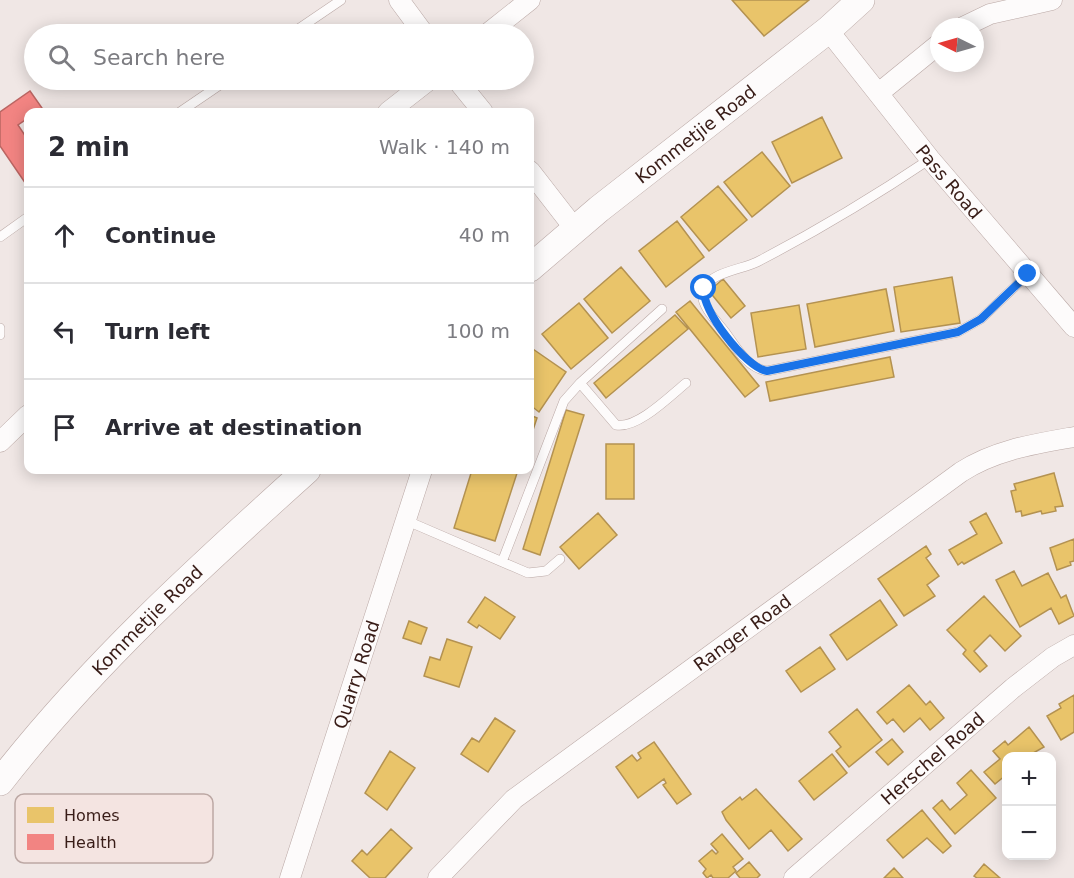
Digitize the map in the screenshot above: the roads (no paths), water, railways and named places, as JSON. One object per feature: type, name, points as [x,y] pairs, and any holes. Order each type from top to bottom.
[{"type":"main road","name":"Kommetjie Road","points":[[534,265],[575,229],[828,30],[861,0]]},
{"type":"main road","name":"Kommetjie Road","points":[[0,782],[42,728],[162,601],[303,474]]},
{"type":"street","points":[[399,0],[417,24]]},
{"type":"street","points":[[500,24],[530,0]]},
{"type":"street","points":[[982,18],[990,14],[1052,0]]},
{"type":"street","name":"Pass Road","points":[[828,30],[880,92],[930,159],[1074,327]]},
{"type":"street","points":[[880,92],[930,51]]},
{"type":"street","points":[[393,108],[416,90]]},
{"type":"street","points":[[465,90],[480,108]]},
{"type":"street","points":[[534,176],[575,229]]},
{"type":"street","points":[[0,442],[24,419]]},
{"type":"street","name":"Ranger Road","points":[[438,878],[514,799],[961,472],[980,459],[1005,451],[1074,437]]},
{"type":"street","name":"Quarry Road","points":[[290,878],[421,474]]},
{"type":"street","name":"Herschel Road","points":[[794,878],[1013,688],[1053,657],[1074,645]]},
{"type":"lane","points":[[306,24],[341,0]]},
{"type":"lane","points":[[186,108],[212,90]]},
{"type":"lane","points":[[930,159],[885,189],[805,236],[754,264],[728,272],[708,284],[703,292],[705,304],[740,352],[752,366],[767,371],[958,332],[981,319],[1028,274]]},
{"type":"lane","points":[[0,237],[24,220]]},
{"type":"lane","points":[[502,562],[558,412],[580,383],[662,309]]},
{"type":"lane","points":[[0,328],[0,335]]},
{"type":"lane","points":[[580,383],[616,425],[623,426],[637,421],[686,383]]},
{"type":"lane","points":[[405,520],[534,574],[546,571],[560,559]]}]
